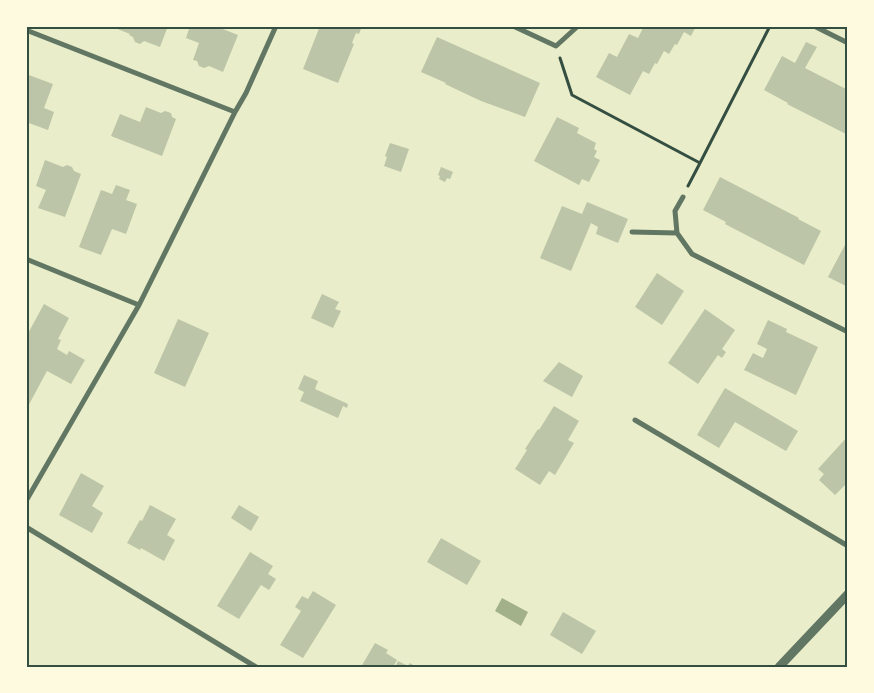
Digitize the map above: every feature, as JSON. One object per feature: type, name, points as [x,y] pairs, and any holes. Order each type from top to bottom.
[{"type":"street","points":[[26,502],[139,305],[246,93],[276,26]]},
{"type":"street","points":[[513,26],[556,46],[578,26]]},
{"type":"street","points":[[814,26],[848,43]]},
{"type":"street","points":[[26,30],[235,112]]},
{"type":"street","points":[[683,197],[675,211],[677,233],[692,254],[848,332]]},
{"type":"street","points":[[632,232],[677,233]]},
{"type":"street","points":[[26,259],[139,305]]},
{"type":"street","points":[[635,420],[848,546]]},
{"type":"street","points":[[26,526],[256,667]]},
{"type":"street","points":[[779,667],[848,594]]},
{"type":"path","points":[[683,197],[770,26]]},
{"type":"path","points":[[556,46],[572,95],[700,163]]},
{"type":"shaded area","points":[[502,598],[528,612],[521,626],[495,611]]},
{"type":"building","points":[[110,26],[168,26],[160,47],[144,41],[140,44],[135,42],[130,34]]},
{"type":"building","points":[[190,26],[215,26],[238,35],[223,72],[209,66],[204,68],[199,66],[197,61],[193,60],[199,43],[186,38]]},
{"type":"building","points":[[320,26],[362,26],[359,34],[356,33],[352,43],[354,44],[338,83],[303,69]]},
{"type":"building","points":[[644,26],[696,26],[691,36],[684,32],[677,45],[675,44],[669,54],[664,51],[649,74],[643,71],[630,95],[596,77],[609,53],[617,57],[629,34],[638,38]]},
{"type":"building","points":[[437,37],[540,83],[525,117],[481,101],[421,72]]},
{"type":"building","points":[[806,42],[817,47],[805,68],[848,90],[848,135],[764,90],[782,56],[795,63]]},
{"type":"building","points":[[26,74],[53,84],[44,108],[54,112],[48,130],[26,122]]},
{"type":"building","points":[[146,107],[161,113],[165,111],[171,113],[172,117],[176,119],[162,156],[111,136],[120,114],[140,122]]},
{"type":"building","points":[[557,117],[579,128],[577,133],[596,143],[594,149],[597,151],[594,157],[600,160],[589,182],[582,179],[579,185],[534,161]]},
{"type":"building","points":[[390,143],[409,149],[401,172],[384,166],[387,157],[385,156]]},
{"type":"building","points":[[45,160],[63,167],[67,165],[81,174],[65,217],[38,208],[46,190],[36,186]]},
{"type":"building","points":[[441,167],[453,172],[450,179],[447,178],[445,182],[439,179],[440,176],[438,175]]},
{"type":"building","points":[[720,177],[821,231],[804,265],[725,224],[726,222],[703,210]]},
{"type":"building","points":[[116,185],[130,190],[126,200],[137,204],[126,234],[112,229],[101,255],[79,247],[101,190],[112,194]]},
{"type":"building","points":[[587,202],[628,219],[618,243],[596,234],[598,227],[591,223],[571,271],[540,258],[562,206],[582,214]]},
{"type":"building","points":[[846,243],[848,244],[848,287],[828,277]]},
{"type":"building","points":[[657,273],[684,291],[662,325],[635,307]]},
{"type":"building","points":[[322,294],[339,302],[335,309],[341,311],[333,328],[311,318]]},
{"type":"building","points":[[44,304],[69,318],[58,339],[61,340],[57,349],[67,355],[69,351],[85,360],[71,384],[47,371],[26,410],[26,337]]},
{"type":"building","points":[[705,309],[735,330],[722,349],[726,352],[722,358],[718,355],[698,384],[668,363]]},
{"type":"building","points":[[178,319],[209,333],[185,387],[154,373]]},
{"type":"building","points":[[768,320],[787,329],[786,332],[818,347],[796,395],[744,370],[753,353],[763,358],[767,349],[757,344]]},
{"type":"building","points":[[559,362],[583,376],[572,397],[543,381]]},
{"type":"building","points":[[304,375],[318,381],[315,389],[348,404],[347,408],[343,406],[338,418],[300,401],[304,392],[298,389]]},
{"type":"building","points":[[725,388],[798,431],[786,451],[735,422],[719,448],[697,435]]},
{"type":"building","points":[[554,406],[579,421],[568,440],[574,443],[555,475],[549,471],[540,485],[515,469],[527,450],[525,449]]},
{"type":"building","points":[[848,436],[848,482],[835,495],[819,480],[824,474],[818,469]]},
{"type":"building","points":[[81,473],[104,486],[92,506],[103,513],[92,533],[59,515]]},
{"type":"building","points":[[150,505],[176,519],[167,535],[175,540],[164,561],[141,548],[140,550],[127,543]]},
{"type":"building","points":[[239,505],[259,517],[251,531],[231,518]]},
{"type":"building","points":[[441,538],[481,561],[467,585],[427,562]]},
{"type":"building","points":[[250,552],[273,566],[268,574],[276,579],[269,590],[261,585],[239,619],[217,606]]},
{"type":"building","points":[[313,591],[336,605],[303,658],[280,645],[301,611],[295,607],[302,596],[308,599]]},
{"type":"building","points":[[563,612],[596,631],[582,654],[550,635]]},
{"type":"building","points":[[375,643],[388,650],[386,653],[397,660],[393,667],[361,667]]},
{"type":"building","points":[[398,661],[408,666],[410,663],[416,667],[395,667]]}]
